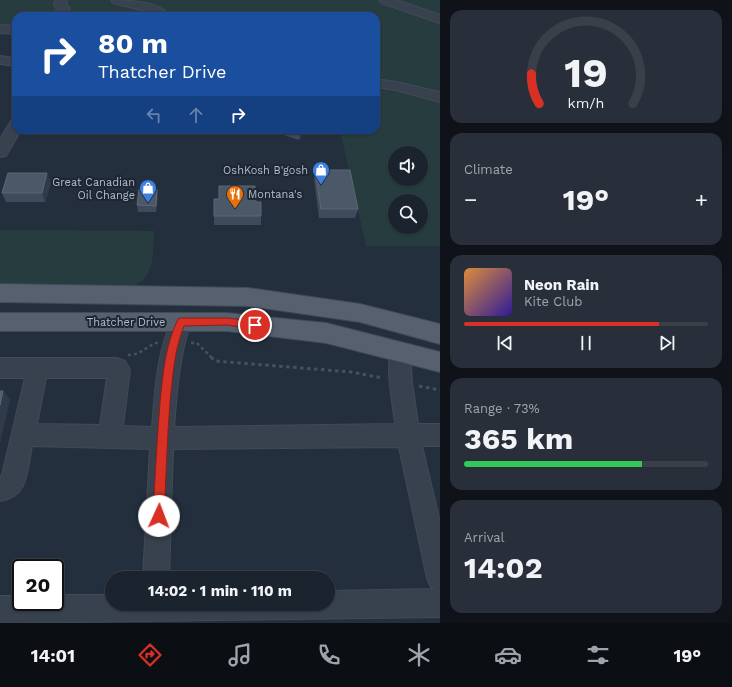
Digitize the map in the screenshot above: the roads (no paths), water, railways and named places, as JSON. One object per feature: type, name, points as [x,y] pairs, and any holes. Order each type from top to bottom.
[{"type":"main road","points":[[0,293],[248,297],[360,314],[440,334]]},
{"type":"main road","name":"Thatcher Drive","points":[[0,322],[177,332],[227,322],[326,332],[440,362]]},
{"type":"lane","points":[[61,0],[60,5],[64,8],[63,12]]},
{"type":"lane","points":[[117,0],[149,8],[156,12]]},
{"type":"lane","points":[[385,0],[440,19]]},
{"type":"lane","points":[[0,29],[12,30]]},
{"type":"lane","points":[[0,60],[12,62]]},
{"type":"lane","points":[[380,84],[440,97]]},
{"type":"lane","points":[[0,152],[12,132]]},
{"type":"lane","points":[[156,571],[162,438],[169,359],[177,332]]},
{"type":"lane","points":[[400,352],[401,382],[408,435],[440,578]]},
{"type":"lane","points":[[0,489],[7,488],[13,482],[38,367]]},
{"type":"lane","points":[[0,368],[117,368],[119,370],[110,436]]},
{"type":"lane","points":[[23,435],[162,438],[440,435]]},
{"type":"lane","points":[[0,610],[155,612],[440,603]]},
{"type":"place","name":"OshKosh B'gosh","points":[[321,185]]},
{"type":"place","name":"Great Canadian Oil Change","points":[[148,203]]},
{"type":"place","name":"Montana's","points":[[235,209]]}]
